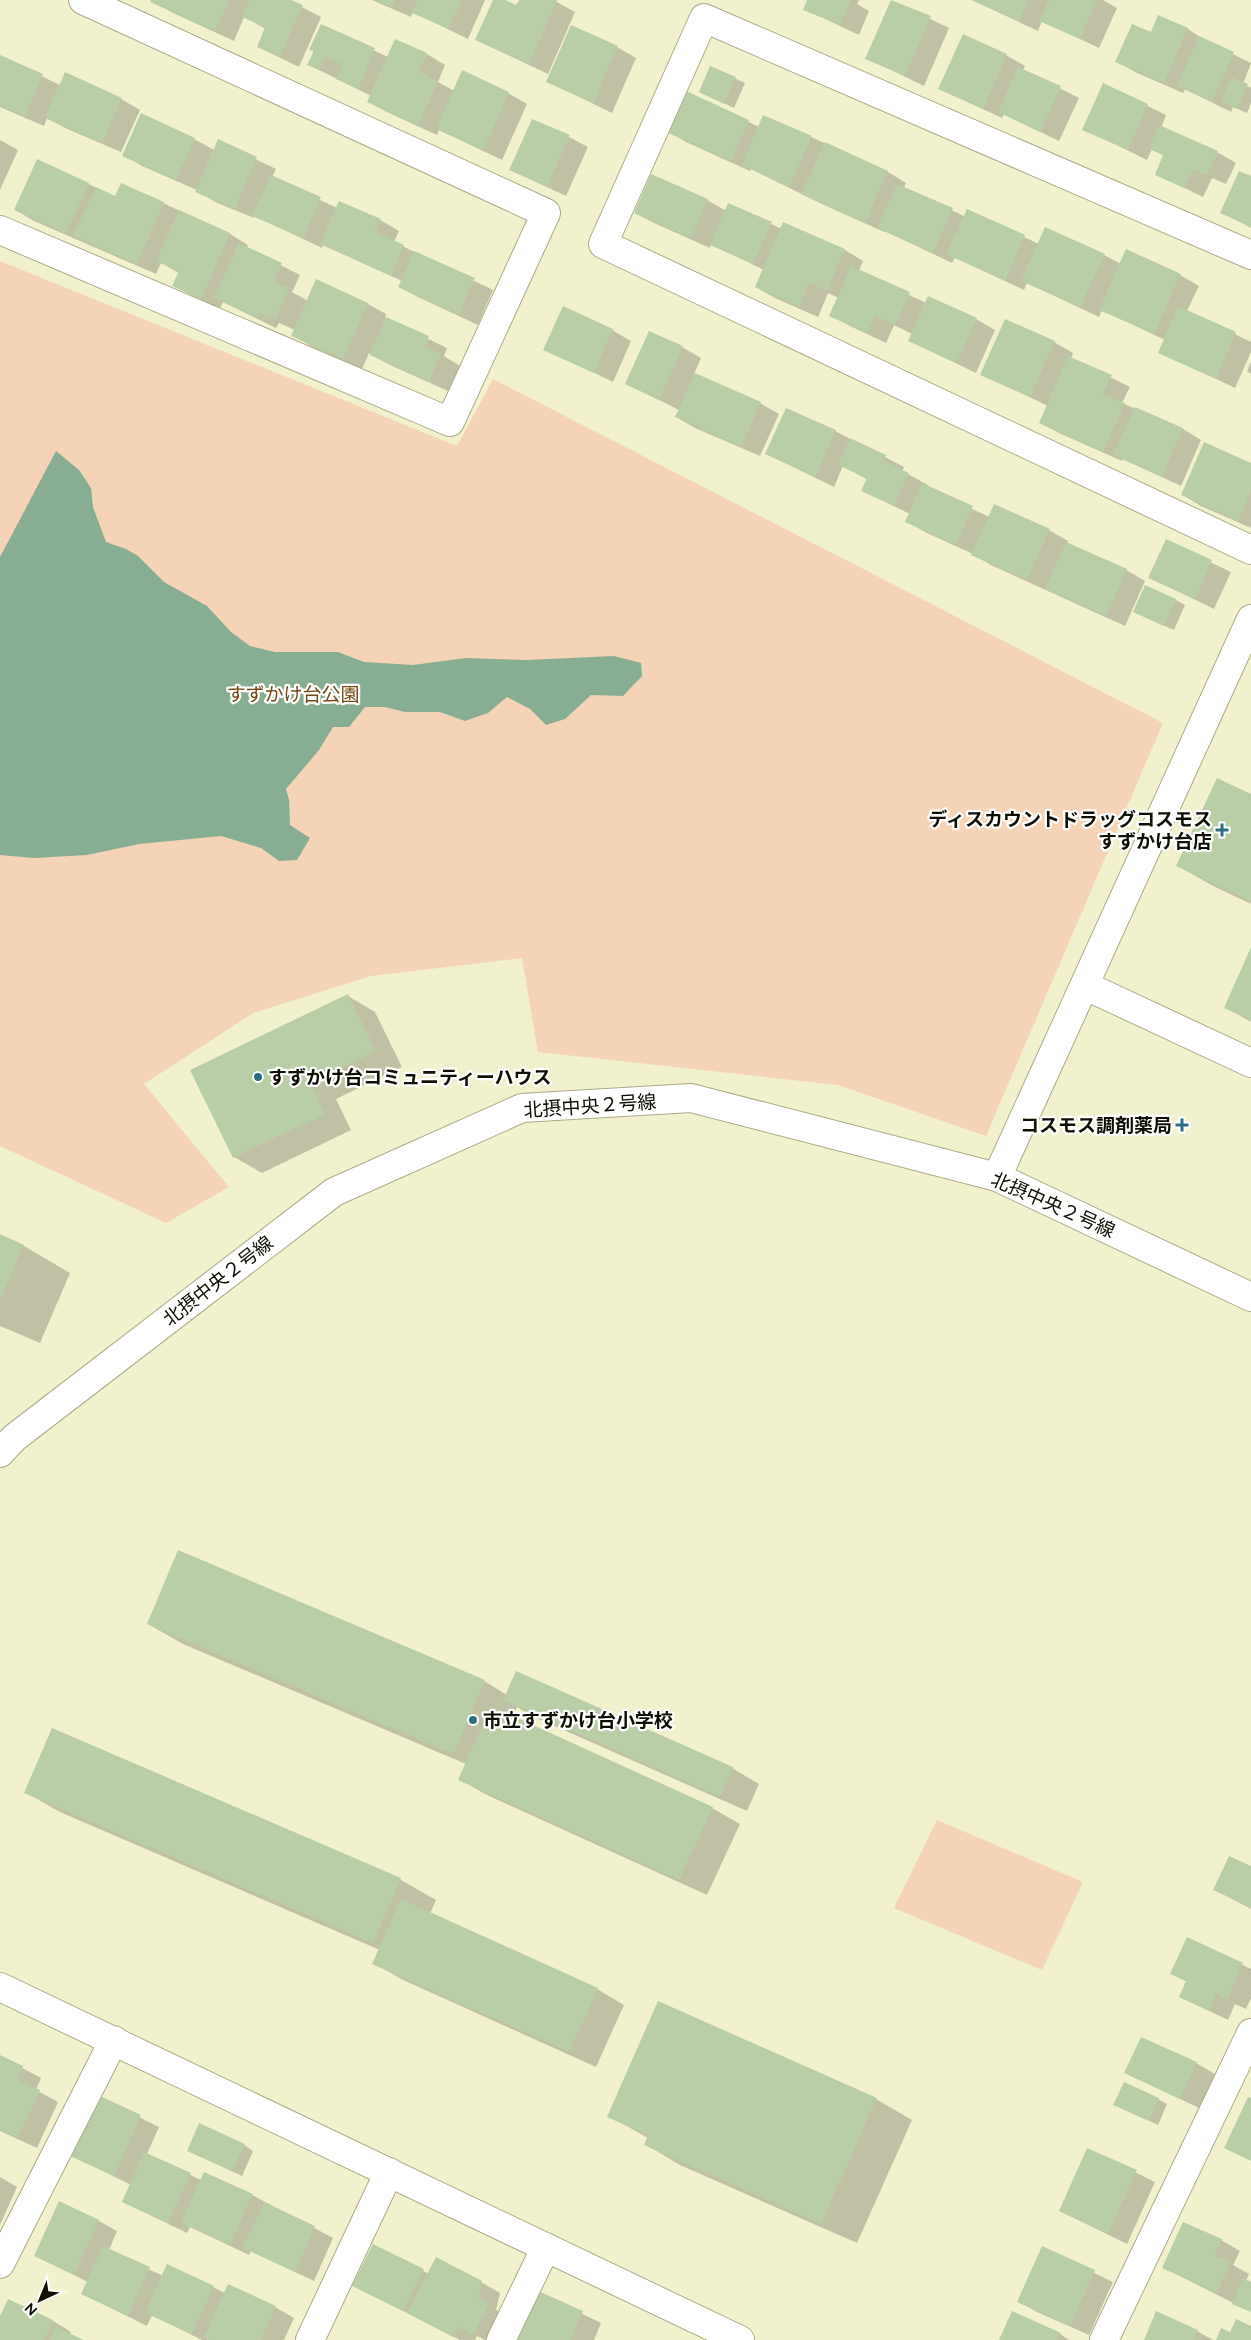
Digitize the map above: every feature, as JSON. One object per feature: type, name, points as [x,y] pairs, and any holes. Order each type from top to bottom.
[{"type":"street","points":[[0,230],[450,422],[546,213],[83,0]]},
{"type":"street","points":[[1251,255],[704,18],[603,244],[1251,550]]},
{"type":"street","points":[[997,1177],[1086,986],[1251,619]]},
{"type":"street","points":[[1086,986],[1251,1063]]},
{"type":"street","name":"北摂中央２号線","points":[[0,1453],[14,1438],[334,1192],[522,1108],[691,1098],[997,1177],[1251,1297]]},
{"type":"street","points":[[0,1987],[740,2340]]},
{"type":"street","points":[[1104,2340],[1251,2033]]},
{"type":"street","points":[[0,2264],[114,2040]]},
{"type":"street","points":[[310,2340],[390,2172]]},
{"type":"street","points":[[501,2340],[546,2247]]},
{"type":"green space","name":"すずかけ台公園","points":[[0,261],[457,446],[493,379],[1163,723],[986,1136],[838,1085],[538,1052],[522,958],[371,976],[253,1013],[144,1084],[229,1187],[166,1223],[0,1146]]},
{"type":"green space","points":[[937,1820],[1083,1882],[1042,1970],[894,1908]]},
{"type":"shaded area","points":[[56,451],[79,470],[91,488],[93,507],[106,542],[126,549],[138,556],[164,582],[207,606],[231,632],[250,646],[275,652],[338,652],[364,662],[413,665],[466,658],[527,660],[614,656],[641,663],[642,676],[623,696],[591,695],[565,719],[546,725],[530,709],[507,697],[488,713],[465,721],[440,712],[405,712],[385,707],[365,707],[349,727],[333,727],[319,750],[286,789],[289,800],[290,825],[310,838],[297,860],[279,861],[261,848],[221,836],[139,844],[87,855],[34,858],[0,855],[0,557]]},
{"type":"building","points":[[151,0],[229,0],[215,31],[150,2]]},
{"type":"building","points":[[250,0],[291,0],[303,5],[280,57],[257,47],[265,27],[242,17]]},
{"type":"building","points":[[375,0],[395,0],[392,7]]},
{"type":"building","points":[[417,0],[462,0],[449,29],[412,13]]},
{"type":"building","points":[[493,0],[505,0],[516,5],[519,0],[557,0],[529,64],[475,40]]},
{"type":"building","points":[[807,0],[851,0],[840,25],[803,10]]},
{"type":"building","points":[[891,0],[931,16],[905,76],[865,59]]},
{"type":"building","points":[[971,0],[1028,0],[1019,21]]},
{"type":"building","points":[[1049,0],[1097,0],[1080,39],[1039,21]]},
{"type":"building","points":[[1158,15],[1188,28],[1164,83],[1115,62],[1132,24],[1151,32]]},
{"type":"building","points":[[321,24],[375,48],[358,89],[336,79],[343,64],[326,57],[319,70],[307,65],[314,51],[309,50]]},
{"type":"building","points":[[571,25],[618,46],[593,103],[546,82]]},
{"type":"building","points":[[963,34],[1007,54],[983,109],[938,89]]},
{"type":"building","points":[[1199,36],[1234,52],[1212,102],[1177,86]]},
{"type":"building","points":[[395,39],[427,53],[419,72],[438,81],[418,125],[367,102]]},
{"type":"building","points":[[0,55],[43,74],[25,116],[0,106]]},
{"type":"building","points":[[710,66],[736,77],[724,104],[699,92]]},
{"type":"building","points":[[1018,67],[1061,86],[1040,132],[998,112]]},
{"type":"building","points":[[462,70],[509,92],[483,150],[436,129]]},
{"type":"building","points":[[65,72],[122,98],[102,143],[45,118]]},
{"type":"building","points":[[1232,77],[1248,84],[1237,109],[1221,101]]},
{"type":"building","points":[[1103,83],[1148,104],[1128,150],[1082,130]]},
{"type":"building","points":[[684,90],[749,120],[731,161],[666,132]]},
{"type":"building","points":[[141,113],[195,138],[176,180],[122,156]]},
{"type":"building","points":[[763,115],[812,136],[789,187],[742,165]]},
{"type":"building","points":[[532,119],[570,135],[547,187],[509,170]]},
{"type":"building","points":[[1159,125],[1218,151],[1207,175],[1193,169],[1184,188],[1155,175],[1163,155],[1149,149]]},
{"type":"building","points":[[218,139],[257,157],[235,209],[195,192]]},
{"type":"building","points":[[825,142],[888,171],[865,223],[801,194]]},
{"type":"building","points":[[37,159],[89,183],[66,233],[14,210]]},
{"type":"building","points":[[1239,171],[1251,176],[1251,227],[1220,213]]},
{"type":"building","points":[[651,174],[708,199],[691,238],[634,213]]},
{"type":"building","points":[[271,175],[321,197],[303,238],[252,216]]},
{"type":"building","points":[[121,183],[164,202],[137,264],[73,236],[96,187],[115,196]]},
{"type":"building","points":[[897,184],[953,208],[933,253],[877,228]]},
{"type":"building","points":[[339,201],[381,219],[375,232],[404,245],[391,276],[320,244]]},
{"type":"building","points":[[728,203],[772,222],[753,264],[710,245]]},
{"type":"building","points":[[967,209],[1025,235],[1005,281],[946,254]]},
{"type":"building","points":[[179,210],[230,233],[201,299],[172,286],[179,271],[156,261]]},
{"type":"building","points":[[783,222],[845,249],[827,291],[809,283],[799,307],[755,287]]},
{"type":"building","points":[[1045,227],[1105,254],[1080,307],[1021,281]]},
{"type":"building","points":[[239,243],[282,263],[274,282],[289,288],[275,320],[260,314],[257,318],[214,298]]},
{"type":"building","points":[[1126,249],[1181,274],[1154,334],[1099,310]]},
{"type":"building","points":[[414,251],[475,278],[459,315],[398,287]]},
{"type":"building","points":[[851,266],[910,292],[895,325],[875,316],[867,333],[829,316]]},
{"type":"building","points":[[316,279],[368,303],[343,359],[291,336]]},
{"type":"building","points":[[928,296],[977,318],[956,363],[908,341]]},
{"type":"building","points":[[563,306],[613,329],[594,373],[543,350]]},
{"type":"building","points":[[1178,306],[1236,332],[1216,379],[1158,353]]},
{"type":"building","points":[[386,317],[429,336],[425,347],[441,354],[429,382],[370,355]]},
{"type":"building","points":[[1005,319],[1055,341],[1030,397],[980,375]]},
{"type":"building","points":[[649,331],[683,346],[659,400],[625,384]]},
{"type":"building","points":[[1068,356],[1112,375],[1103,394],[1125,403],[1103,452],[1039,423]]},
{"type":"building","points":[[695,373],[761,402],[741,447],[675,417]]},
{"type":"building","points":[[1135,407],[1183,428],[1162,477],[1113,455]]},
{"type":"building","points":[[786,408],[836,430],[815,477],[765,454]]},
{"type":"building","points":[[850,438],[886,455],[883,461],[909,473],[894,506],[861,491],[867,478],[838,465]]},
{"type":"building","points":[[1204,442],[1251,463],[1251,490],[1238,521],[1181,495]]},
{"type":"building","points":[[922,483],[973,506],[956,545],[905,522]]},
{"type":"building","points":[[994,504],[1050,529],[1027,580],[971,555]]},
{"type":"building","points":[[1166,539],[1212,560],[1195,599],[1148,578]]},
{"type":"building","points":[[1066,542],[1127,569],[1106,616],[1045,589]]},
{"type":"building","points":[[1145,585],[1176,599],[1164,626],[1133,612]]},
{"type":"building","name":"ディスカウントドラッグコスモス すずかけ台店","points":[[1217,778],[1251,794],[1251,901],[1176,866]]},
{"type":"building","points":[[1251,947],[1251,1020],[1224,1008]]},
{"type":"building","name":"すずかけ台コミュニティーハウス","points":[[348,994],[376,1051],[310,1083],[325,1114],[233,1158],[190,1070]]},
{"type":"building","points":[[0,1234],[24,1245],[0,1300]]},
{"type":"building","points":[[178,1550],[485,1680],[453,1754],[147,1624]]},
{"type":"building","points":[[516,1671],[733,1767],[720,1797],[503,1700]]},
{"type":"building","points":[[491,1706],[713,1807],[679,1880],[458,1780]]},
{"type":"building","points":[[52,1728],[401,1878],[373,1943],[24,1793]]},
{"type":"building","points":[[1229,1856],[1251,1866],[1251,1907],[1213,1890]]},
{"type":"building","points":[[401,1899],[598,1988],[569,2052],[372,1964]]},
{"type":"building","points":[[1187,1937],[1243,1963],[1227,2000],[1216,1994],[1209,2011],[1179,1997],[1186,1981],[1170,1974]]},
{"type":"building","points":[[658,2001],[877,2098],[821,2224],[644,2145],[648,2135],[607,2117]]},
{"type":"building","points":[[1141,2037],[1197,2062],[1180,2099],[1124,2073]]},
{"type":"building","points":[[0,2055],[23,2066],[17,2080],[40,2090],[18,2138],[0,2130]]},
{"type":"building","points":[[1124,2082],[1159,2098],[1149,2121],[1113,2105]]},
{"type":"building","points":[[98,2095],[141,2115],[114,2176],[70,2156]]},
{"type":"building","points":[[1248,2097],[1251,2098],[1251,2161],[1224,2148]]},
{"type":"building","points":[[199,2123],[245,2144],[232,2171],[187,2151]]},
{"type":"building","points":[[1087,2148],[1137,2170],[1108,2234],[1059,2211]]},
{"type":"building","points":[[144,2152],[191,2173],[168,2223],[122,2202]]},
{"type":"building","points":[[204,2172],[253,2194],[230,2245],[181,2223]]},
{"type":"building","points":[[59,2201],[99,2220],[74,2275],[34,2256]]},
{"type":"building","points":[[264,2202],[315,2226],[295,2272],[243,2248]]},
{"type":"building","points":[[1183,2222],[1222,2239],[1214,2256],[1231,2262],[1217,2293],[1162,2268]]},
{"type":"building","points":[[373,2244],[424,2269],[403,2311],[352,2286]]},
{"type":"building","points":[[103,2246],[150,2267],[128,2316],[81,2294]]},
{"type":"building","points":[[1042,2246],[1095,2270],[1070,2326],[1017,2302]]},
{"type":"building","points":[[436,2257],[482,2281],[478,2299],[489,2304],[473,2335],[458,2327],[453,2337],[407,2313]]},
{"type":"building","points":[[167,2264],[214,2286],[192,2334],[145,2313]]},
{"type":"building","points":[[1243,2278],[1251,2282],[1251,2312],[1232,2304]]},
{"type":"building","points":[[228,2284],[276,2306],[261,2340],[210,2340],[204,2337]]},
{"type":"building","points":[[534,2289],[583,2311],[570,2340],[511,2340]]},
{"type":"building","points":[[8,2299],[53,2320],[44,2340],[0,2340],[0,2316]]},
{"type":"building","points":[[1012,2311],[1061,2333],[1057,2340],[999,2340]]},
{"type":"building","points":[[1156,2311],[1198,2330],[1194,2340],[1144,2340]]},
{"type":"building","points":[[1236,2319],[1251,2326],[1251,2340],[1216,2340],[1221,2328],[1230,2332]]},
{"type":"building","points":[[56,2327],[84,2340],[50,2340]]},
{"type":"place","name":"ディスカウントドラッグコスモス すずかけ台店","points":[[1222,830]]},
{"type":"place","name":"すずかけ台コミュニティーハウス","points":[[258,1077]]},
{"type":"place","name":"コスモス調剤薬局","points":[[1182,1125]]},
{"type":"place","name":"市立すずかけ台小学校","points":[[473,1720]]}]
